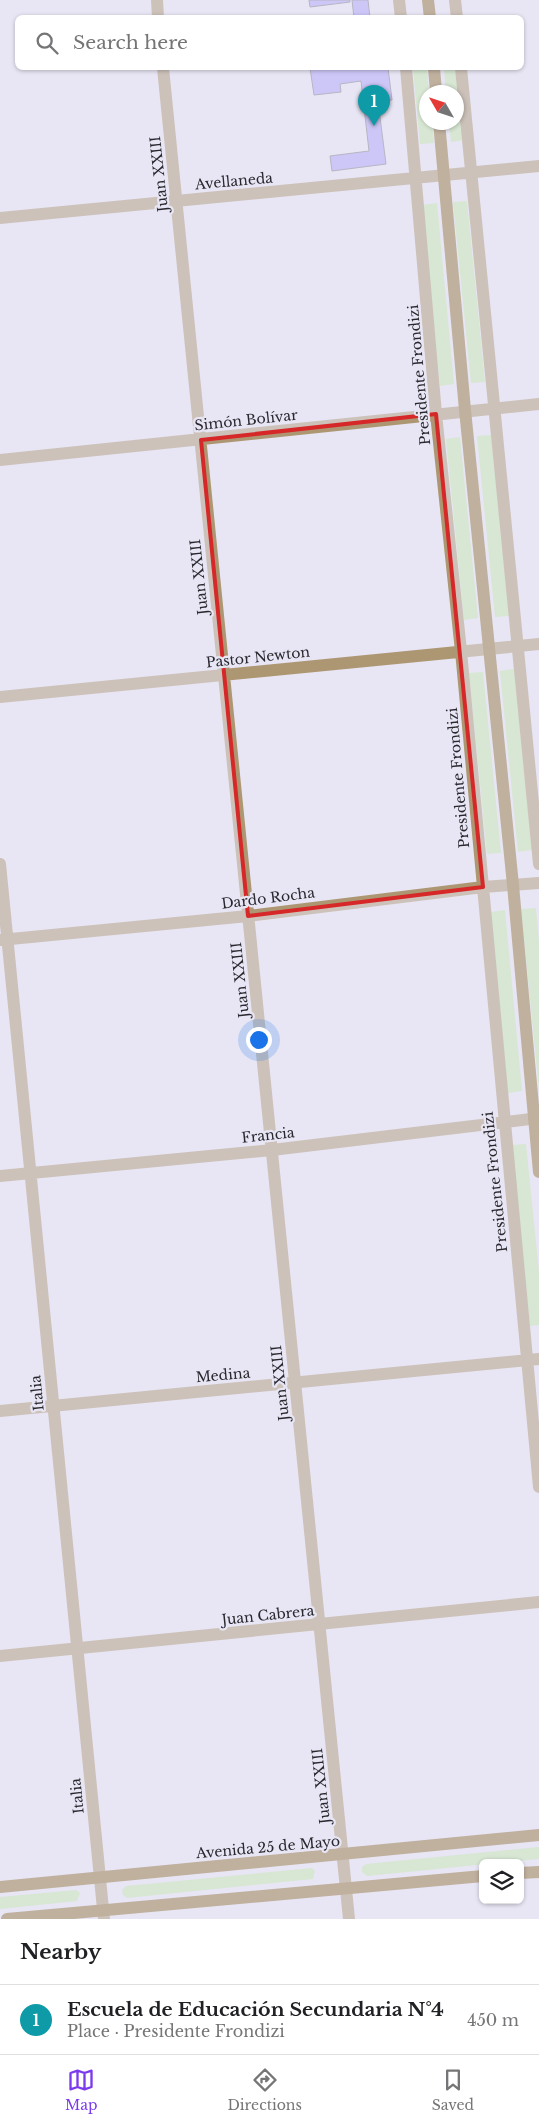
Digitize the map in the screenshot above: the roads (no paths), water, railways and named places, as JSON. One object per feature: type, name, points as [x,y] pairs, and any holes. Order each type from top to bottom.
[{"type":"main road","points":[[428,0],[430,15]]},
{"type":"main road","points":[[434,70],[435,85]]},
{"type":"main road","points":[[440,130],[464,410],[537,1118],[539,1172]]},
{"type":"main road","name":"Avenida 25 de Mayo","points":[[0,1887],[539,1835]]},
{"type":"main road","points":[[524,1873],[539,1872]]},
{"type":"main road","points":[[7,1919],[104,1915],[346,1888],[479,1876]]},
{"type":"street","points":[[157,0],[158,15]]},
{"type":"street","points":[[399,0],[401,15]]},
{"type":"street","points":[[455,0],[457,15]]},
{"type":"street","name":"Juan XXIII","points":[[163,70],[349,1919]]},
{"type":"street","name":"Presidente Frondizi","points":[[406,70],[436,414],[461,651],[504,1122],[533,1360],[539,1487]]},
{"type":"street","points":[[461,70],[539,864]]},
{"type":"street","name":"Avellaneda","points":[[0,218],[539,166]]},
{"type":"street","name":"Simón Bolívar","points":[[0,460],[201,440],[464,410],[539,404]]},
{"type":"street","name":"Pastor Newton","points":[[0,697],[539,644]]},
{"type":"street","name":"Italia","points":[[0,864],[4,940],[54,1406],[104,1915]]},
{"type":"street","name":"Dardo Rocha","points":[[4,940],[248,916],[482,887],[539,883]]},
{"type":"street","name":"Francia","points":[[0,1176],[272,1150],[537,1118]]},
{"type":"street","name":"Medina","points":[[0,1411],[533,1360]]},
{"type":"street","name":"Juan Cabrera","points":[[0,1656],[320,1626],[539,1602]]},
{"type":"place","name":"Escuela de Educación Secundaria N°4","points":[[374,126]]}]
